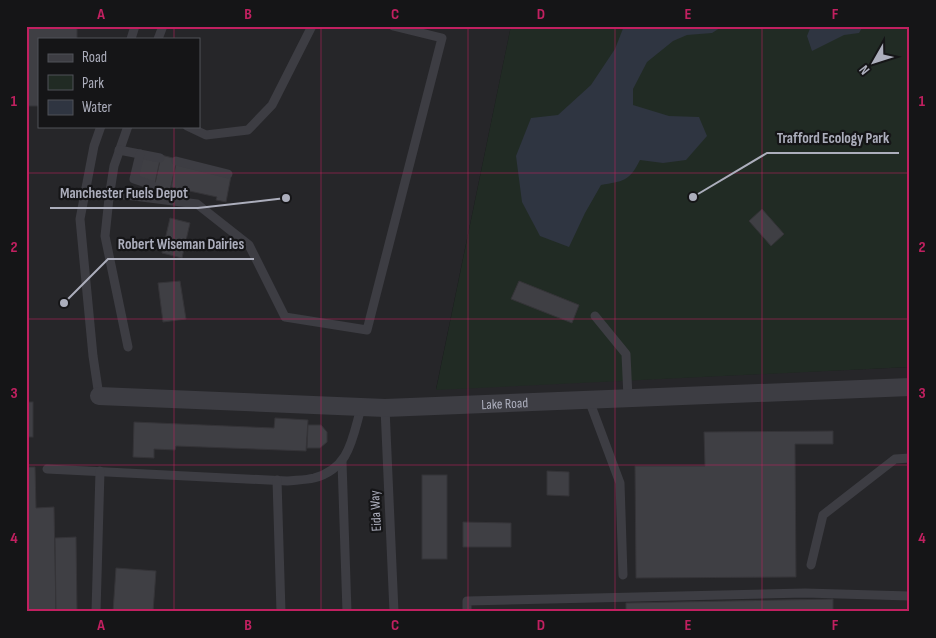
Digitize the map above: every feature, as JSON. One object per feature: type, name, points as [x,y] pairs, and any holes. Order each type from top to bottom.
[{"type":"street","name":"Lake Road","points":[[99,396],[385,408],[910,387]]},
{"type":"lane","points":[[131,38],[135,26]]},
{"type":"lane","points":[[158,38],[163,26]]},
{"type":"lane","points":[[191,128],[206,136],[248,130],[272,105],[312,26]]},
{"type":"lane","points":[[110,193],[197,204],[249,245],[286,317],[367,330],[442,38],[393,26]]},
{"type":"lane","points":[[99,128],[94,146],[80,219],[93,356],[99,396]]},
{"type":"lane","points":[[127,128],[114,166],[105,236],[128,347]]},
{"type":"lane","points":[[119,150],[160,158]]},
{"type":"lane","points":[[140,154],[134,179],[152,185]]},
{"type":"lane","points":[[176,161],[228,174]]},
{"type":"lane","points":[[595,316],[626,354],[628,398]]},
{"type":"lane","points":[[589,400],[620,483],[623,575]]},
{"type":"lane","points":[[47,469],[287,481],[314,478],[330,471],[342,462],[350,448],[361,408]]},
{"type":"lane","name":"Eida Way","points":[[385,408],[394,612]]},
{"type":"lane","points":[[811,564],[823,515],[896,459],[910,458]]},
{"type":"lane","points":[[342,462],[347,612]]},
{"type":"lane","points":[[96,612],[100,471]]},
{"type":"lane","points":[[276,480],[281,612]]},
{"type":"lane","points":[[467,612],[467,601],[804,593],[910,596]]},
{"type":"shaded area","points":[[26,26],[511,26],[436,389],[910,367],[910,612],[26,612]]},
{"type":"green space","points":[[511,26],[910,26],[910,367],[436,390]]},
{"type":"water","points":[[624,26],[723,26],[712,33],[687,35],[673,41],[647,62],[633,89],[633,105],[669,116],[699,117],[707,136],[686,160],[663,163],[640,160],[629,177],[601,185],[569,247],[540,236],[522,202],[516,156],[531,118],[558,115],[591,85],[615,49]]},
{"type":"water","points":[[811,26],[863,26],[859,33],[844,35],[812,51],[807,36]]},
{"type":"building","points":[[26,26],[77,26],[77,38],[38,38],[38,106],[26,106]]},
{"type":"building","points":[[161,155],[177,159],[170,191],[154,188]]},
{"type":"building","points":[[140,156],[160,160],[155,183],[135,179]]},
{"type":"building","points":[[176,164],[231,176],[226,202],[216,200],[217,197],[171,187]]},
{"type":"building","points":[[762,209],[784,234],[771,246],[749,221]]},
{"type":"building","points":[[170,218],[190,223],[182,258],[162,253]]},
{"type":"building","points":[[180,281],[186,319],[163,322],[158,283]]},
{"type":"building","points":[[519,281],[579,305],[572,323],[511,299]]},
{"type":"building","points":[[26,402],[33,402],[33,437],[26,437]]},
{"type":"building","points":[[275,418],[308,420],[306,451],[176,446],[175,450],[154,449],[154,458],[133,457],[134,422],[274,428]]},
{"type":"building","points":[[308,425],[321,425],[327,432],[327,442],[320,448],[307,448]]},
{"type":"building","points":[[833,431],[833,444],[795,444],[796,577],[636,578],[635,466],[705,466],[704,432]]},
{"type":"building","points":[[26,467],[35,467],[36,508],[54,507],[56,612],[26,612]]},
{"type":"building","points":[[547,471],[569,472],[569,496],[547,495]]},
{"type":"building","points":[[422,475],[447,475],[447,559],[422,559]]},
{"type":"building","points":[[463,522],[511,523],[511,547],[463,547]]},
{"type":"building","points":[[76,537],[77,612],[56,612],[55,538]]},
{"type":"building","points":[[116,568],[156,571],[153,612],[113,612]]},
{"type":"building","points":[[833,599],[833,611],[840,610],[840,612],[626,612],[626,603]]},
{"type":"place","name":"Trafford Ecology Park","points":[[693,197]]},
{"type":"place","name":"Manchester Fuels Depot","points":[[286,198]]},
{"type":"place","name":"Robert Wiseman Dairies","points":[[64,303]]}]
